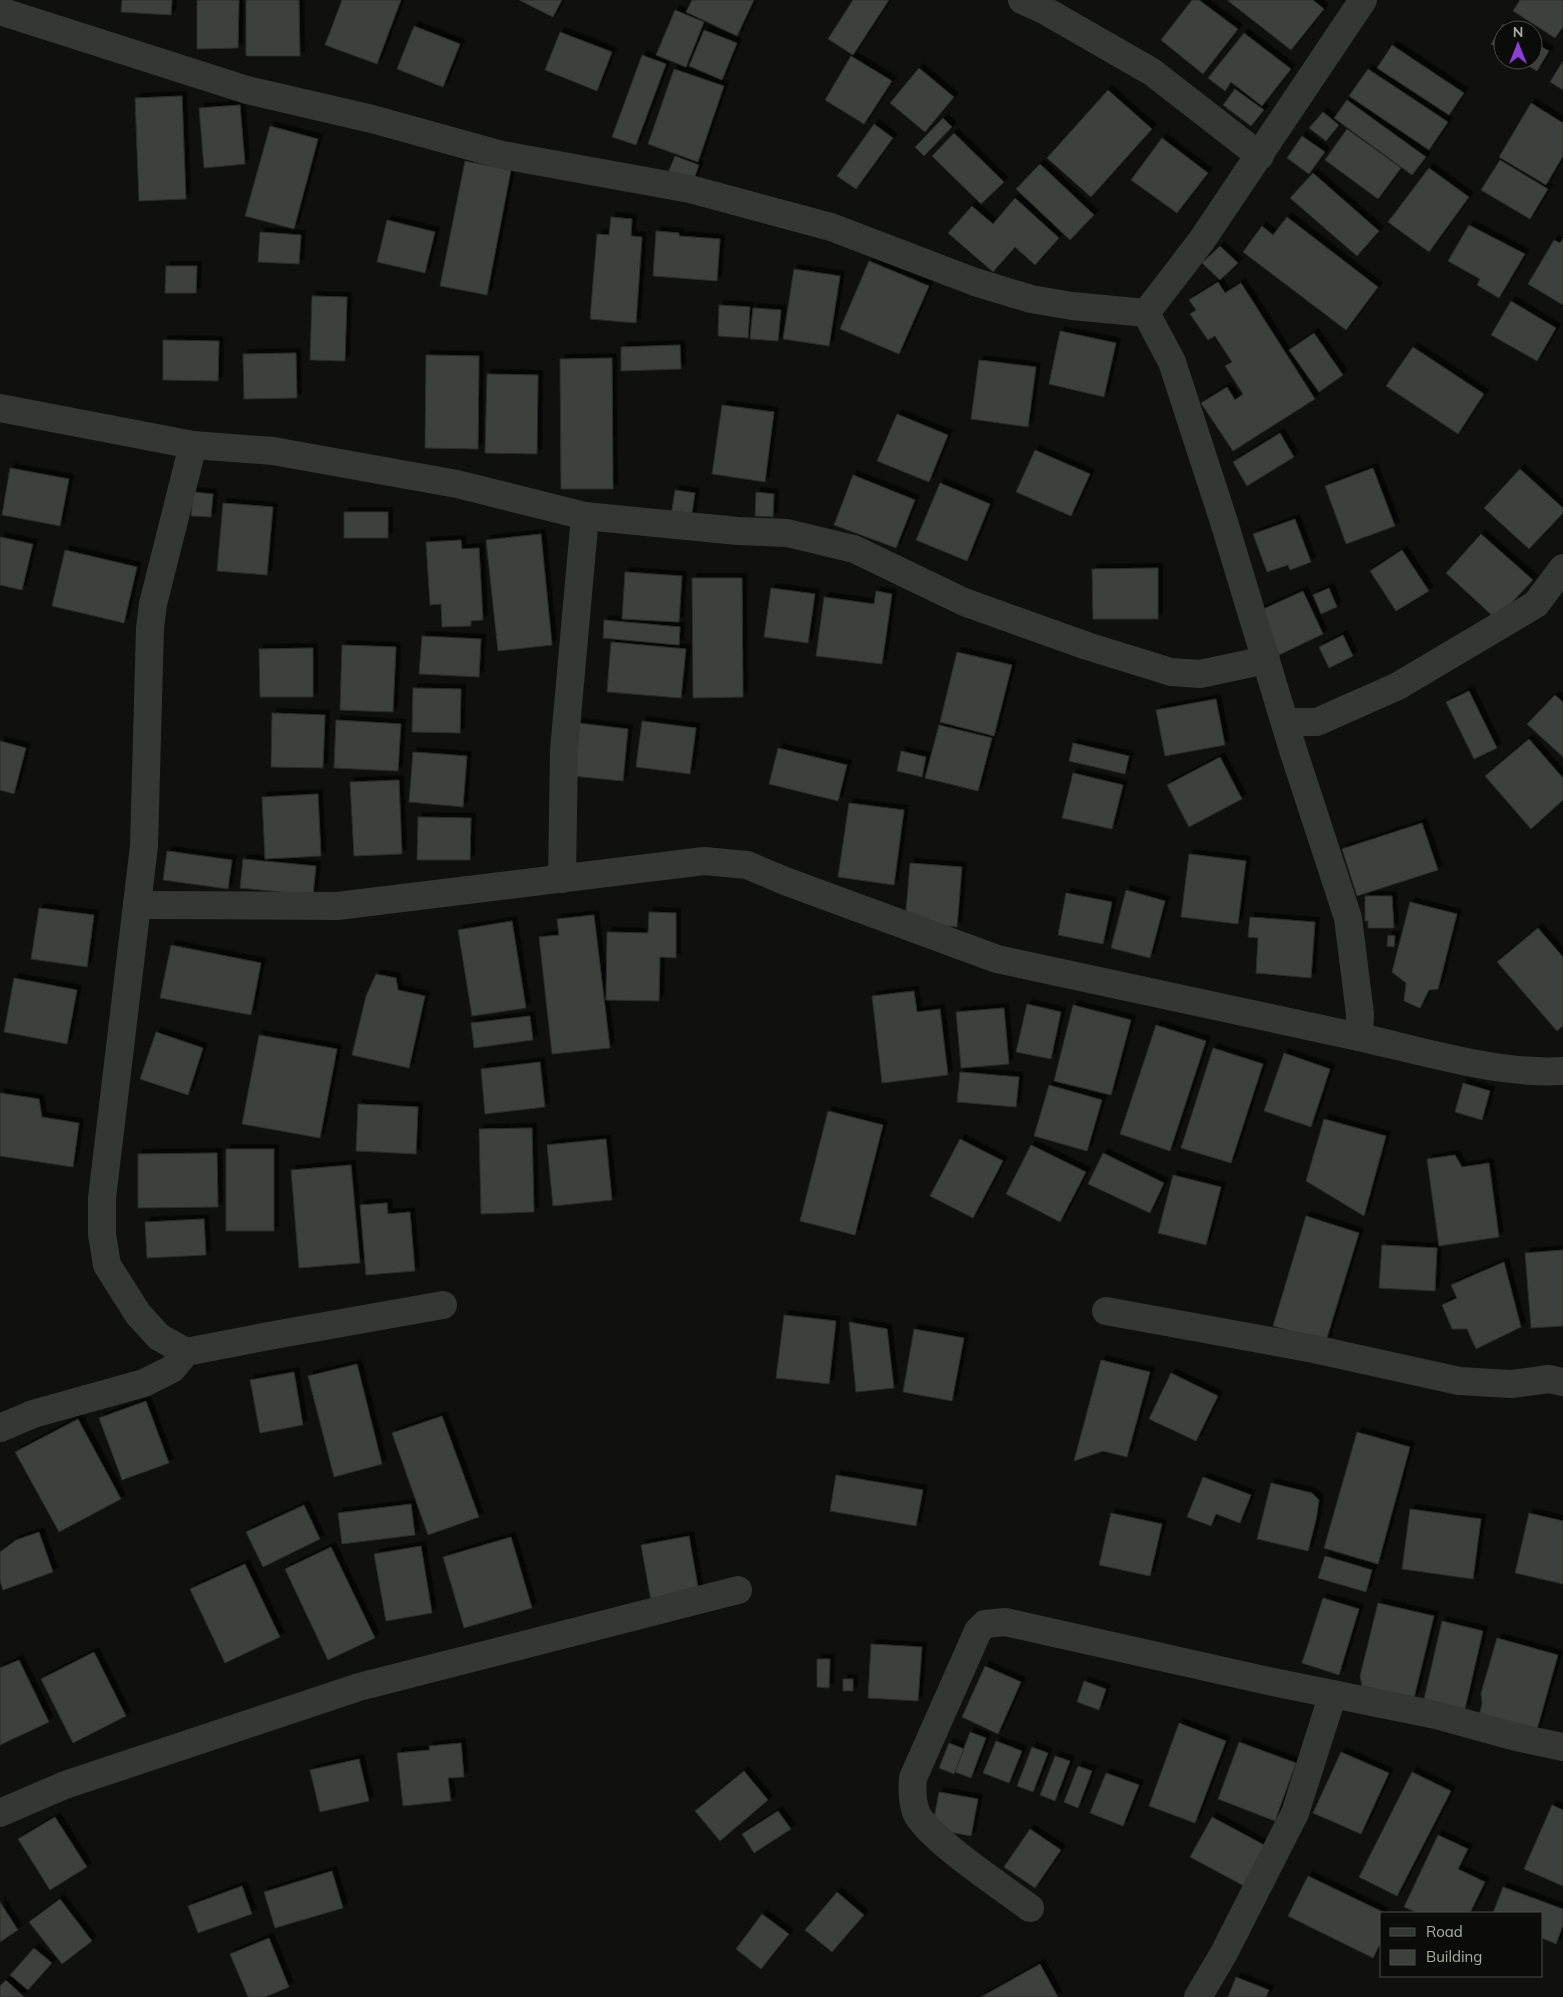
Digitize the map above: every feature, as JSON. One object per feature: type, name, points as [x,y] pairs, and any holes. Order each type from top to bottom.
[{"type":"street","points":[[1022,0],[1046,11],[1152,72],[1260,156]]},
{"type":"street","points":[[1146,313],[1202,240],[1363,0]]},
{"type":"street","points":[[0,11],[247,90],[372,119],[502,154],[690,189],[822,225],[975,282],[1031,299],[1072,306],[1146,313]]},
{"type":"street","points":[[1146,313],[1172,362],[1224,522],[1293,750],[1348,918],[1360,1014],[1359,1037]]},
{"type":"street","points":[[0,408],[193,445],[273,451],[457,484],[585,516],[738,531],[787,533],[854,549],[964,602],[1088,646],[1171,672],[1200,674],[1266,660]]},
{"type":"street","points":[[186,1352],[159,1337],[138,1314],[107,1265],[102,1234],[102,1198],[144,846],[150,628],[153,604],[193,445]]},
{"type":"street","points":[[562,879],[564,750],[585,516]]},
{"type":"street","points":[[1285,722],[1317,722],[1398,686],[1536,604],[1563,568]]},
{"type":"street","points":[[1293,750],[1317,722]]},
{"type":"street","points":[[137,905],[337,906],[704,861],[747,865],[997,959],[1359,1037],[1465,1062],[1542,1073],[1563,1071]]},
{"type":"street","points":[[0,1428],[33,1414],[144,1384],[172,1369],[186,1352],[443,1306]]},
{"type":"street","points":[[1106,1311],[1314,1349],[1459,1381],[1511,1384],[1549,1379],[1563,1382]]},
{"type":"street","points":[[0,1813],[65,1785],[358,1687],[738,1590]]},
{"type":"street","points":[[1030,1908],[930,1833],[917,1813],[912,1792],[913,1778],[978,1632],[985,1624],[1005,1622],[1436,1715],[1563,1748]]},
{"type":"street","points":[[1198,1997],[1228,1944],[1295,1812],[1333,1694]]},
{"type":"building","points":[[122,0],[172,0],[171,15],[121,12]]},
{"type":"building","points":[[197,0],[239,0],[238,48],[197,49]]},
{"type":"building","points":[[246,0],[299,0],[300,56],[246,56]]},
{"type":"building","points":[[342,0],[401,0],[377,64],[325,45]]},
{"type":"building","points":[[519,0],[562,0],[553,17]]},
{"type":"building","points":[[692,0],[754,0],[737,36],[686,12]]},
{"type":"building","points":[[853,0],[889,0],[853,55],[828,39]]},
{"type":"building","points":[[1192,0],[1199,0],[1238,29],[1203,74],[1161,40]]},
{"type":"building","points":[[1227,0],[1313,0],[1324,9],[1291,50]]},
{"type":"building","points":[[1520,0],[1563,0],[1563,27],[1555,38],[1543,30],[1543,20],[1527,20],[1513,11]]},
{"type":"building","points":[[675,10],[704,22],[686,67],[656,55]]},
{"type":"building","points":[[414,26],[460,44],[443,87],[397,69]]},
{"type":"building","points":[[704,30],[737,43],[722,80],[689,66]]},
{"type":"building","points":[[560,32],[612,52],[597,91],[545,70]]},
{"type":"building","points":[[1244,33],[1291,69],[1262,106],[1231,82],[1225,91],[1208,78]]},
{"type":"building","points":[[1392,45],[1464,93],[1449,115],[1377,68]]},
{"type":"building","points":[[1543,48],[1549,51],[1543,61]]},
{"type":"building","points":[[642,55],[666,64],[636,145],[612,137]]},
{"type":"building","points":[[851,56],[892,81],[864,124],[825,100]]},
{"type":"building","points":[[1563,61],[1563,90],[1550,82]]},
{"type":"building","points":[[919,68],[954,97],[925,132],[890,103]]},
{"type":"building","points":[[674,69],[724,86],[698,162],[648,144]]},
{"type":"building","points":[[1368,69],[1448,122],[1429,150],[1349,96]]},
{"type":"building","points":[[1235,89],[1264,110],[1251,126],[1223,105]]},
{"type":"building","points":[[1108,90],[1152,129],[1091,197],[1047,158]]},
{"type":"building","points":[[182,96],[186,199],[139,201],[135,98]]},
{"type":"building","points":[[1347,100],[1426,157],[1412,175],[1334,118]]},
{"type":"building","points":[[1531,103],[1563,123],[1563,156],[1546,185],[1499,157]]},
{"type":"building","points":[[240,105],[245,164],[204,168],[199,108]]},
{"type":"building","points":[[1323,112],[1339,125],[1326,141],[1309,128]]},
{"type":"building","points":[[943,118],[952,127],[924,156],[915,147]]},
{"type":"building","points":[[874,124],[893,138],[856,189],[837,176]]},
{"type":"building","points":[[270,126],[318,139],[294,229],[245,216]]},
{"type":"building","points":[[1347,129],[1401,168],[1378,199],[1325,160]]},
{"type":"building","points":[[954,133],[1004,182],[981,204],[932,156]]},
{"type":"building","points":[[1302,136],[1325,152],[1309,174],[1287,158]]},
{"type":"building","points":[[1162,138],[1208,173],[1177,213],[1131,180]]},
{"type":"building","points":[[675,156],[699,165],[692,184],[667,175]]},
{"type":"building","points":[[1500,160],[1548,189],[1530,219],[1481,190]]},
{"type":"building","points":[[465,161],[511,170],[487,295],[440,286]]},
{"type":"building","points":[[1040,164],[1094,215],[1070,240],[1016,189]]},
{"type":"building","points":[[1429,168],[1469,197],[1429,252],[1388,222]]},
{"type":"building","points":[[1313,173],[1379,231],[1357,256],[1290,198]]},
{"type":"building","points":[[1015,198],[1059,238],[1035,265],[1015,247],[993,272],[948,233],[972,206],[993,224]]},
{"type":"building","points":[[611,217],[632,219],[631,236],[642,237],[636,323],[590,319],[597,234],[609,235]]},
{"type":"building","points":[[1287,217],[1378,287],[1346,330],[1243,252],[1262,226],[1273,235]]},
{"type":"building","points":[[387,220],[435,232],[425,273],[377,262]]},
{"type":"building","points":[[1469,225],[1525,254],[1499,298],[1477,285],[1480,279],[1448,261]]},
{"type":"building","points":[[656,231],[679,233],[679,236],[720,239],[717,281],[653,276]]},
{"type":"building","points":[[260,232],[301,235],[299,264],[258,262]]},
{"type":"building","points":[[1563,238],[1563,305],[1528,284],[1554,240],[1560,243]]},
{"type":"building","points":[[1220,246],[1238,263],[1220,280],[1202,263]]},
{"type":"building","points":[[869,261],[929,286],[899,354],[840,329]]},
{"type":"building","points":[[166,266],[197,266],[196,293],[165,293]]},
{"type":"building","points":[[794,269],[840,276],[829,346],[783,339]]},
{"type":"building","points":[[1218,282],[1225,293],[1241,283],[1315,399],[1233,451],[1201,403],[1227,387],[1235,400],[1243,394],[1225,366],[1232,362],[1215,336],[1208,340],[1190,314],[1196,310],[1189,300]]},
{"type":"building","points":[[312,296],[347,297],[345,361],[310,360]]},
{"type":"building","points":[[1511,301],[1556,328],[1537,361],[1491,335]]},
{"type":"building","points":[[719,305],[750,307],[748,338],[718,336]]},
{"type":"building","points":[[753,308],[781,310],[778,341],[750,339]]},
{"type":"building","points":[[1060,331],[1116,343],[1104,397],[1049,384]]},
{"type":"building","points":[[1314,333],[1343,375],[1319,392],[1289,350]]},
{"type":"building","points":[[163,340],[219,341],[218,381],[163,380]]},
{"type":"building","points":[[680,345],[681,369],[621,371],[621,347]]},
{"type":"building","points":[[1413,347],[1484,394],[1458,434],[1386,386]]},
{"type":"building","points":[[296,353],[297,398],[244,399],[243,354]]},
{"type":"building","points":[[426,355],[479,356],[478,449],[425,448]]},
{"type":"building","points":[[612,358],[613,489],[561,489],[560,359]]},
{"type":"building","points":[[979,360],[1036,367],[1028,427],[971,419]]},
{"type":"building","points":[[487,374],[538,375],[537,454],[485,453]]},
{"type":"building","points":[[722,405],[774,412],[765,482],[712,474]]},
{"type":"building","points":[[897,414],[948,435],[929,482],[877,461]]},
{"type":"building","points":[[1280,433],[1294,457],[1247,486],[1233,462]]},
{"type":"building","points":[[1035,450],[1090,474],[1071,516],[1016,492]]},
{"type":"building","points":[[10,468],[69,479],[60,526],[2,515]]},
{"type":"building","points":[[1373,468],[1395,526],[1346,544],[1325,486]]},
{"type":"building","points":[[1520,469],[1563,508],[1563,513],[1529,549],[1484,508]]},
{"type":"building","points":[[853,475],[915,500],[896,548],[834,525]]},
{"type":"building","points":[[940,483],[990,504],[967,561],[916,540]]},
{"type":"building","points":[[675,490],[695,493],[691,519],[671,516]]},
{"type":"building","points":[[193,492],[213,494],[211,517],[191,516]]},
{"type":"building","points":[[756,492],[774,494],[773,517],[755,516]]},
{"type":"building","points":[[223,503],[273,507],[267,575],[217,571]]},
{"type":"building","points":[[344,512],[388,512],[388,538],[344,538]]},
{"type":"building","points":[[1295,519],[1311,562],[1290,570],[1288,565],[1267,572],[1253,534]]},
{"type":"building","points":[[541,534],[552,645],[498,651],[486,540]]},
{"type":"building","points":[[1481,534],[1533,580],[1496,619],[1446,573]]},
{"type":"building","points":[[0,537],[33,544],[22,590],[0,585]]},
{"type":"building","points":[[461,540],[462,549],[479,548],[483,620],[471,621],[471,626],[442,627],[441,604],[430,605],[426,542]]},
{"type":"building","points":[[65,550],[137,567],[124,623],[52,606]]},
{"type":"building","points":[[1402,550],[1429,591],[1396,611],[1370,571]]},
{"type":"building","points":[[1158,568],[1158,619],[1093,619],[1092,569]]},
{"type":"building","points":[[625,572],[682,576],[679,622],[622,619]]},
{"type":"building","points":[[692,578],[742,578],[743,697],[693,698]]},
{"type":"building","points":[[771,588],[815,594],[808,643],[764,637]]},
{"type":"building","points":[[1329,588],[1337,607],[1321,614],[1313,595]]},
{"type":"building","points":[[876,591],[892,594],[882,664],[816,656],[824,597],[874,604]]},
{"type":"building","points":[[1303,591],[1323,634],[1279,655],[1259,611]]},
{"type":"building","points":[[604,620],[680,627],[679,645],[603,638]]},
{"type":"building","points":[[1343,635],[1353,656],[1329,668],[1319,647]]},
{"type":"building","points":[[422,636],[481,639],[479,677],[419,674]]},
{"type":"building","points":[[611,642],[686,649],[681,698],[607,692]]},
{"type":"building","points":[[342,645],[396,647],[393,712],[340,710]]},
{"type":"building","points":[[313,648],[313,697],[260,697],[259,649]]},
{"type":"building","points":[[957,652],[1012,665],[994,736],[940,722]]},
{"type":"building","points":[[413,688],[461,689],[460,733],[412,732]]},
{"type":"building","points":[[1469,691],[1497,748],[1474,759],[1446,702]]},
{"type":"building","points":[[1555,695],[1563,702],[1563,757],[1527,724]]},
{"type":"building","points":[[1216,699],[1225,745],[1165,756],[1156,710]]},
{"type":"building","points":[[272,713],[325,715],[323,768],[271,767]]},
{"type":"building","points":[[336,720],[401,724],[398,771],[334,768]]},
{"type":"building","points":[[642,721],[696,728],[690,774],[636,767]]},
{"type":"building","points":[[578,723],[628,729],[623,781],[572,776]]},
{"type":"building","points":[[939,725],[992,738],[978,791],[925,778]]},
{"type":"building","points":[[1529,739],[1563,778],[1563,800],[1531,829],[1485,776]]},
{"type":"building","points":[[0,741],[26,748],[14,794],[0,790]]},
{"type":"building","points":[[1073,743],[1129,756],[1125,774],[1069,761]]},
{"type":"building","points":[[778,748],[847,765],[838,801],[769,784]]},
{"type":"building","points":[[901,751],[926,757],[922,777],[897,771]]},
{"type":"building","points":[[413,752],[467,756],[463,807],[409,802]]},
{"type":"building","points":[[1220,757],[1242,799],[1189,827],[1167,785]]},
{"type":"building","points":[[1073,773],[1123,785],[1112,829],[1062,818]]},
{"type":"building","points":[[399,780],[402,854],[354,856],[350,782]]},
{"type":"building","points":[[318,794],[321,856],[265,859],[262,797]]},
{"type":"building","points":[[849,803],[904,810],[894,885],[838,877]]},
{"type":"building","points":[[418,817],[471,818],[470,860],[417,860]]},
{"type":"building","points":[[1422,823],[1438,870],[1357,896],[1342,849]]},
{"type":"building","points":[[167,851],[232,860],[228,889],[163,880]]},
{"type":"building","points":[[1189,854],[1246,861],[1238,924],[1181,917]]},
{"type":"building","points":[[243,859],[316,866],[313,895],[240,888]]},
{"type":"building","points":[[910,863],[962,867],[957,927],[905,922]]},
{"type":"building","points":[[1126,890],[1165,901],[1150,958],[1111,948]]},
{"type":"building","points":[[1066,893],[1112,902],[1103,944],[1058,935]]},
{"type":"building","points":[[1365,896],[1392,896],[1394,928],[1368,928],[1368,921],[1365,921]]},
{"type":"building","points":[[1410,902],[1457,914],[1438,989],[1429,990],[1420,1008],[1404,1001],[1406,983],[1392,972]]},
{"type":"building","points":[[39,908],[94,915],[87,967],[31,959]]},
{"type":"building","points":[[649,912],[676,913],[676,958],[660,957],[659,1001],[606,1000],[607,932],[648,933]]},
{"type":"building","points":[[594,915],[610,1048],[552,1054],[539,937],[559,935],[557,919]]},
{"type":"building","points":[[1250,917],[1315,922],[1311,978],[1256,973],[1258,938],[1248,937]]},
{"type":"building","points":[[512,921],[526,1008],[472,1016],[458,930]]},
{"type":"building","points":[[1538,928],[1563,957],[1563,1026],[1557,1031],[1497,962]]},
{"type":"building","points":[[1388,935],[1395,936],[1394,947],[1387,946]]},
{"type":"building","points":[[171,945],[261,963],[251,1015],[160,998]]},
{"type":"building","points":[[376,974],[396,978],[398,990],[425,996],[409,1068],[352,1055],[366,996]]},
{"type":"building","points":[[14,978],[77,990],[67,1044],[4,1032]]},
{"type":"building","points":[[914,991],[917,1012],[940,1009],[948,1075],[882,1083],[872,996]]},
{"type":"building","points":[[1027,1004],[1061,1012],[1051,1059],[1016,1052]]},
{"type":"building","points":[[1073,1005],[1131,1020],[1111,1095],[1054,1081]]},
{"type":"building","points":[[1004,1008],[1009,1064],[961,1068],[956,1012]]},
{"type":"building","points":[[530,1016],[533,1040],[474,1048],[471,1023]]},
{"type":"building","points":[[1156,1025],[1206,1041],[1170,1151],[1120,1134]]},
{"type":"building","points":[[156,1032],[203,1048],[188,1095],[140,1079]]},
{"type":"building","points":[[259,1035],[337,1049],[320,1138],[242,1124]]},
{"type":"building","points":[[1213,1048],[1263,1064],[1231,1163],[1181,1148]]},
{"type":"building","points":[[1284,1053],[1330,1069],[1311,1127],[1264,1111]]},
{"type":"building","points":[[540,1062],[545,1107],[485,1114],[481,1069]]},
{"type":"building","points":[[960,1072],[1019,1077],[1016,1107],[957,1102]]},
{"type":"building","points":[[1463,1083],[1490,1091],[1482,1120],[1455,1112]]},
{"type":"building","points":[[1049,1085],[1102,1100],[1087,1151],[1034,1136]]},
{"type":"building","points":[[0,1093],[39,1099],[42,1117],[79,1123],[73,1167],[0,1156]]},
{"type":"building","points":[[358,1104],[418,1107],[416,1154],[356,1151]]},
{"type":"building","points":[[828,1111],[883,1125],[855,1235],[800,1221]]},
{"type":"building","points":[[1324,1119],[1386,1136],[1364,1216],[1306,1181]]},
{"type":"building","points":[[532,1128],[534,1212],[481,1214],[479,1129]]},
{"type":"building","points":[[606,1139],[612,1200],[553,1206],[547,1145]]},
{"type":"building","points":[[960,1139],[1003,1161],[973,1218],[930,1196]]},
{"type":"building","points":[[1031,1145],[1086,1172],[1060,1222],[1006,1194]]},
{"type":"building","points":[[226,1149],[274,1149],[274,1231],[226,1231]]},
{"type":"building","points":[[217,1153],[218,1207],[138,1208],[138,1154]]},
{"type":"building","points":[[1103,1153],[1164,1183],[1150,1213],[1088,1184]]},
{"type":"building","points":[[1455,1155],[1462,1167],[1489,1163],[1499,1237],[1439,1246],[1427,1159]]},
{"type":"building","points":[[351,1165],[360,1263],[299,1268],[291,1170]]},
{"type":"building","points":[[1173,1175],[1221,1187],[1206,1245],[1158,1233]]},
{"type":"building","points":[[387,1203],[388,1214],[410,1212],[415,1271],[366,1275],[360,1205]]},
{"type":"building","points":[[1306,1216],[1359,1233],[1326,1341],[1273,1326]]},
{"type":"building","points":[[204,1219],[206,1255],[147,1258],[145,1222]]},
{"type":"building","points":[[1382,1245],[1437,1248],[1435,1291],[1379,1288]]},
{"type":"building","points":[[1563,1250],[1563,1326],[1531,1328],[1525,1253]]},
{"type":"building","points":[[1504,1262],[1521,1327],[1476,1349],[1467,1329],[1452,1329],[1442,1305],[1457,1298],[1451,1285]]},
{"type":"building","points":[[784,1315],[836,1321],[829,1384],[776,1378]]},
{"type":"building","points":[[849,1322],[887,1329],[894,1388],[856,1392]]},
{"type":"building","points":[[914,1329],[964,1338],[952,1401],[903,1392]]},
{"type":"building","points":[[1101,1360],[1150,1372],[1127,1457],[1103,1451],[1074,1461]]},
{"type":"building","points":[[357,1364],[382,1464],[334,1477],[308,1376]]},
{"type":"building","points":[[294,1372],[303,1425],[260,1433],[250,1380]]},
{"type":"building","points":[[1171,1373],[1218,1396],[1196,1441],[1149,1419]]},
{"type":"building","points":[[146,1401],[169,1463],[122,1480],[99,1418]]},
{"type":"building","points":[[442,1416],[479,1517],[428,1535],[392,1433]]},
{"type":"building","points":[[78,1419],[121,1499],[59,1532],[15,1452]]},
{"type":"building","points":[[1357,1432],[1410,1447],[1378,1564],[1324,1548]]},
{"type":"building","points":[[836,1475],[923,1490],[916,1526],[830,1511]]},
{"type":"building","points":[[1203,1477],[1251,1495],[1240,1523],[1216,1514],[1211,1526],[1187,1517]]},
{"type":"building","points":[[1271,1483],[1312,1493],[1319,1500],[1308,1551],[1257,1539]]},
{"type":"building","points":[[411,1504],[415,1535],[342,1544],[338,1513]]},
{"type":"building","points":[[304,1505],[320,1539],[263,1567],[246,1532]]},
{"type":"building","points":[[1410,1509],[1481,1519],[1473,1579],[1402,1569]]},
{"type":"building","points":[[1111,1513],[1162,1524],[1150,1576],[1099,1565]]},
{"type":"building","points":[[1529,1513],[1563,1521],[1563,1584],[1515,1573]]},
{"type":"building","points":[[39,1532],[53,1572],[3,1590],[0,1581],[0,1552],[16,1540]]},
{"type":"building","points":[[689,1536],[699,1593],[651,1601],[641,1545]]},
{"type":"building","points":[[511,1537],[532,1608],[464,1628],[443,1557]]},
{"type":"building","points":[[421,1546],[432,1613],[386,1621],[374,1554]]},
{"type":"building","points":[[331,1547],[375,1638],[328,1660],[285,1569]]},
{"type":"building","points":[[1325,1556],[1372,1570],[1366,1592],[1318,1578]]},
{"type":"building","points":[[245,1564],[280,1637],[225,1663],[190,1589]]},
{"type":"building","points":[[1323,1598],[1359,1609],[1339,1675],[1302,1663]]},
{"type":"building","points":[[1378,1603],[1434,1616],[1414,1698],[1362,1686],[1360,1676]]},
{"type":"building","points":[[1442,1621],[1483,1631],[1465,1709],[1424,1699]]},
{"type":"building","points":[[1497,1638],[1558,1655],[1536,1733],[1479,1716],[1482,1704],[1481,1693]]},
{"type":"building","points":[[871,1644],[922,1647],[918,1701],[868,1698]]},
{"type":"building","points":[[94,1652],[126,1716],[73,1743],[41,1679]]},
{"type":"building","points":[[817,1659],[830,1659],[829,1688],[817,1687]]},
{"type":"building","points":[[19,1660],[49,1722],[0,1745],[0,1668]]},
{"type":"building","points":[[985,1666],[1021,1682],[998,1734],[962,1717]]},
{"type":"building","points":[[843,1679],[853,1679],[853,1691],[843,1691]]},
{"type":"building","points":[[1084,1681],[1106,1689],[1099,1710],[1077,1702]]},
{"type":"building","points":[[1179,1723],[1226,1741],[1195,1823],[1149,1806]]},
{"type":"building","points":[[970,1732],[986,1738],[971,1778],[955,1772]]},
{"type":"building","points":[[996,1741],[1022,1751],[1009,1783],[983,1773]]},
{"type":"building","points":[[1239,1742],[1296,1763],[1275,1821],[1218,1799]]},
{"type":"building","points":[[461,1743],[464,1777],[448,1778],[451,1801],[403,1806],[397,1753],[430,1750],[429,1746]]},
{"type":"building","points":[[949,1743],[964,1749],[954,1774],[939,1768]]},
{"type":"building","points":[[1032,1747],[1048,1753],[1033,1792],[1017,1786]]},
{"type":"building","points":[[1341,1752],[1389,1773],[1361,1834],[1313,1813]]},
{"type":"building","points":[[1055,1756],[1070,1761],[1055,1801],[1040,1795]]},
{"type":"building","points":[[359,1759],[369,1801],[320,1812],[310,1770]]},
{"type":"building","points":[[1078,1766],[1092,1771],[1078,1808],[1064,1802]]},
{"type":"building","points":[[744,1771],[768,1800],[720,1841],[695,1811]]},
{"type":"building","points":[[1412,1772],[1451,1791],[1397,1896],[1359,1877]]},
{"type":"building","points":[[1106,1773],[1139,1785],[1123,1826],[1090,1813]]},
{"type":"building","points":[[939,1792],[978,1799],[971,1836],[932,1829]]},
{"type":"building","points":[[1552,1805],[1563,1810],[1563,1886],[1524,1869]]},
{"type":"building","points":[[778,1811],[791,1829],[754,1853],[742,1834]]},
{"type":"building","points":[[55,1817],[87,1867],[50,1890],[18,1839]]},
{"type":"building","points":[[1212,1817],[1266,1846],[1244,1886],[1190,1857]]},
{"type":"building","points":[[1030,1829],[1061,1850],[1035,1888],[1004,1867]]},
{"type":"building","points":[[1438,1835],[1468,1849],[1458,1869],[1485,1882],[1470,1912],[1416,1912],[1404,1907]]},
{"type":"building","points":[[332,1871],[343,1908],[275,1928],[264,1892]]},
{"type":"building","points":[[1308,1876],[1383,1912],[1380,1912],[1380,1944],[1373,1958],[1288,1916]]},
{"type":"building","points":[[242,1886],[252,1914],[198,1933],[188,1906]]},
{"type":"building","points":[[1503,1887],[1563,1909],[1563,1925],[1556,1944],[1543,1938],[1543,1912],[1493,1912]]},
{"type":"building","points":[[837,1892],[864,1915],[832,1952],[805,1930]]},
{"type":"building","points":[[60,1899],[92,1941],[62,1964],[29,1922]]},
{"type":"building","points":[[0,1902],[18,1930],[0,1942]]},
{"type":"building","points":[[762,1914],[789,1934],[761,1969],[736,1949]]},
{"type":"building","points":[[269,1938],[289,1987],[265,1997],[248,1997],[230,1954]]},
{"type":"building","points":[[34,1948],[52,1963],[28,1990],[10,1975]]},
{"type":"building","points":[[1040,1964],[1058,1997],[981,1997]]},
{"type":"building","points":[[1236,1977],[1269,1990],[1266,1997],[1228,1997]]},
{"type":"building","points":[[6,1980],[24,1997],[0,1997],[0,1986]]}]
